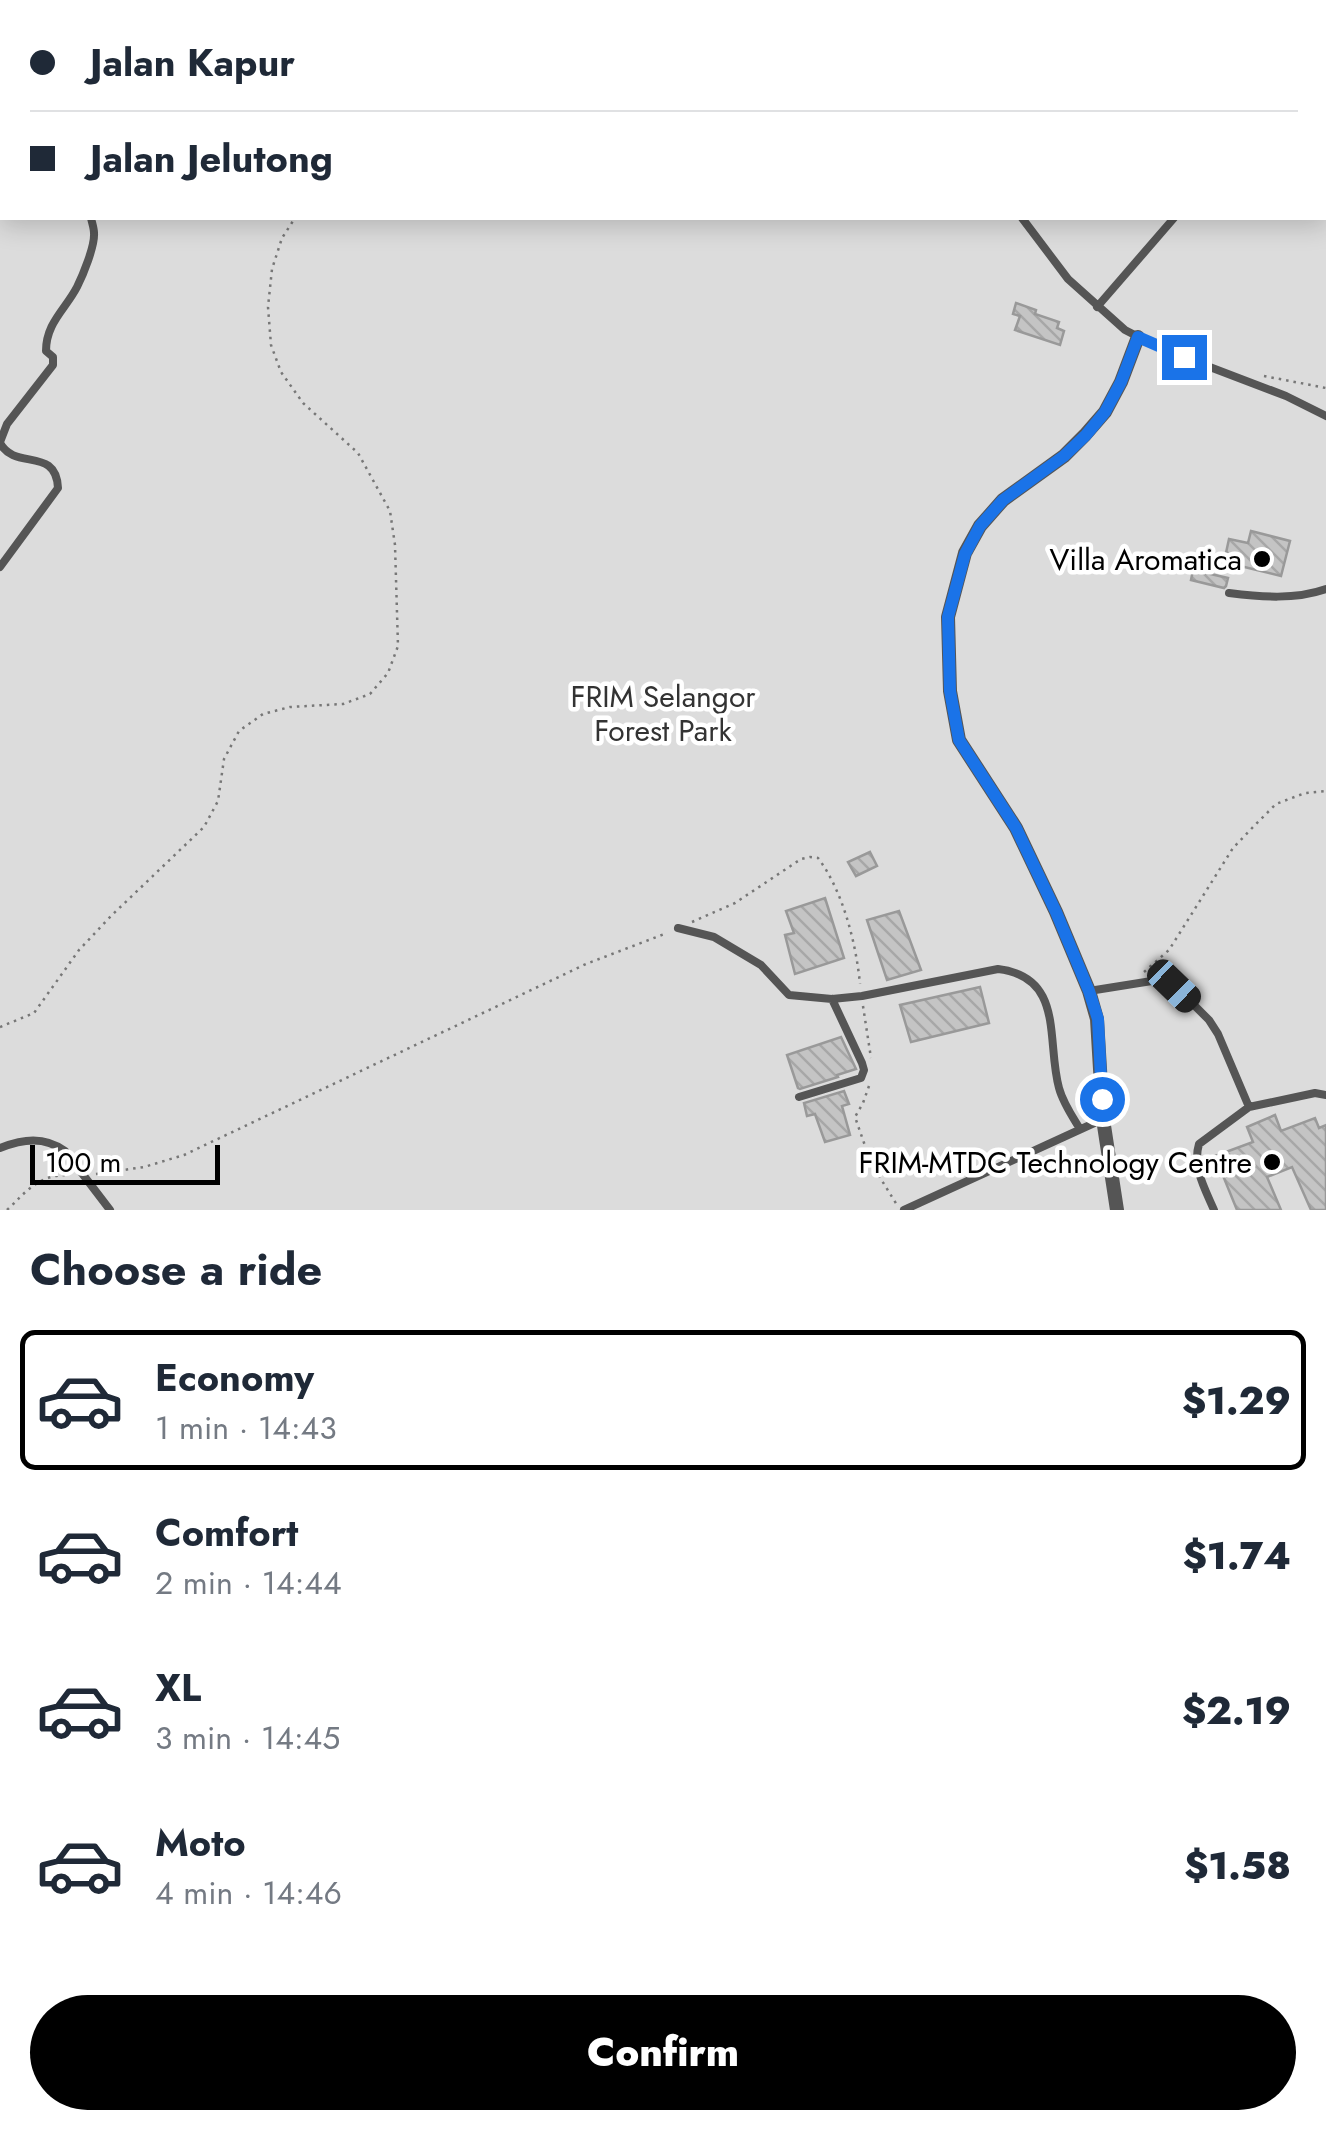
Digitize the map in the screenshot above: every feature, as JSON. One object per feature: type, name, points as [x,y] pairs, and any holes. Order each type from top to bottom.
[{"type":"street","points":[[1117,1210],[1104,1119],[1098,1019],[1056,912],[1016,828],[959,740],[950,691],[948,617],[965,554],[980,526],[1003,500],[1086,435],[1105,412],[1121,382],[1138,337]]},
{"type":"lane","points":[[0,567],[58,488],[58,475],[51,466],[14,457],[4,452],[0,442],[7,424],[53,365],[53,356],[46,351],[46,338],[84,268],[95,236],[91,220]]},
{"type":"lane","points":[[1023,220],[1068,279],[1125,330],[1326,416]]},
{"type":"lane","points":[[1097,307],[1172,220]]},
{"type":"lane","points":[[1229,593],[1283,596],[1326,589]]},
{"type":"lane","points":[[678,928],[714,937],[760,965],[788,995],[832,999],[862,996],[998,969],[1023,976],[1034,984],[1049,1010],[1059,1087],[1080,1130]]},
{"type":"lane","points":[[1089,991],[1158,980],[1168,982],[1197,1007],[1218,1034],[1249,1106]]},
{"type":"lane","points":[[799,1097],[861,1078],[863,1074],[832,999]]},
{"type":"lane","points":[[1214,1210],[1196,1164],[1199,1144],[1249,1106],[1326,1095]]},
{"type":"lane","points":[[902,1210],[1104,1119]]},
{"type":"lane","points":[[0,1148],[42,1140],[65,1150],[110,1210]]},
{"type":"path","points":[[0,1027],[34,1013],[79,950],[204,826],[218,801],[224,759],[239,731],[263,714],[290,707],[343,704],[370,694],[388,673],[398,646],[390,511],[358,454],[303,404],[282,372],[271,345],[268,308],[272,269],[282,238],[294,220]]},
{"type":"path","points":[[1266,376],[1326,388]]},
{"type":"path","points":[[1126,986],[1169,950],[1234,848],[1276,804],[1305,793],[1326,791]]},
{"type":"path","points":[[7,1210],[29,1186],[45,1178],[144,1167],[184,1156],[586,964],[735,903],[810,857],[818,858],[834,881],[842,902],[858,966],[872,1061]]},
{"type":"path","points":[[869,1084],[856,1116],[871,1163],[902,1210]]},
{"type":"green space","name":"FRIM Selangor Forest Park","points":[[0,220],[1326,220],[1326,1210],[0,1210]]},
{"type":"building","points":[[1016,303],[1059,322],[1057,328],[1064,331],[1060,345],[1015,330],[1020,316],[1013,314]]},
{"type":"building","name":"Villa Aromatica","points":[[1251,531],[1290,541],[1281,576],[1224,562],[1229,539],[1248,543]]},
{"type":"building","points":[[1193,570],[1228,578],[1226,586],[1191,580]]},
{"type":"building","points":[[870,852],[877,866],[856,876],[848,862]]},
{"type":"building","points":[[825,898],[844,958],[795,974],[785,935],[794,933],[786,911]]},
{"type":"building","points":[[899,911],[921,970],[887,980],[867,920]]},
{"type":"building","points":[[980,987],[989,1023],[911,1042],[900,1005]]},
{"type":"building","points":[[841,1037],[856,1069],[798,1088],[787,1055]]},
{"type":"building","points":[[844,1091],[849,1104],[842,1106],[850,1135],[825,1142],[815,1114],[807,1116],[804,1103]]},
{"type":"building","name":"FRIM-MTDC Technology Centre","points":[[1275,1115],[1281,1131],[1315,1118],[1319,1128],[1326,1125],[1326,1210],[1311,1210],[1292,1167],[1267,1177],[1281,1210],[1237,1210],[1215,1156],[1253,1142],[1247,1127]]},
{"type":"place","name":"Villa Aromatica","points":[[1262,559]]},
{"type":"place","name":"FRIM-MTDC Technology Centre","points":[[1272,1162]]},
{"type":"route","points":[[1102,1099],[1098,1019],[1089,991],[1016,828],[959,740],[950,691],[948,617],[965,554],[980,526],[1003,500],[1086,435],[1105,412],[1121,382],[1138,337],[1184,357]]}]
